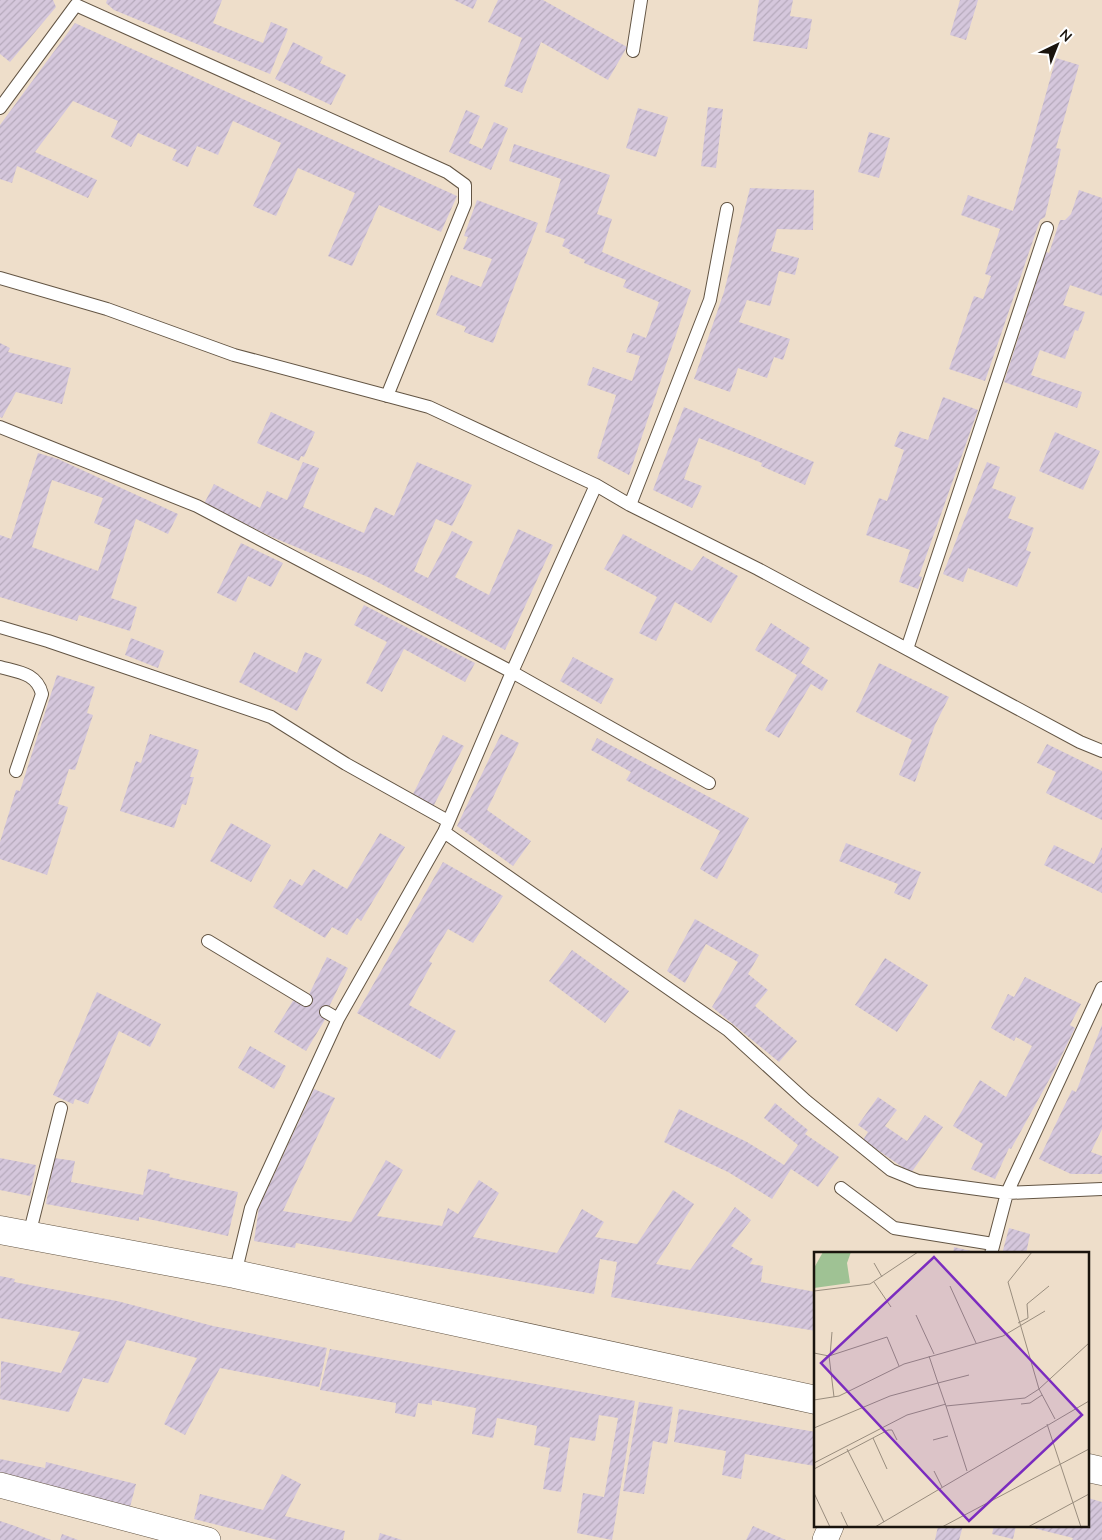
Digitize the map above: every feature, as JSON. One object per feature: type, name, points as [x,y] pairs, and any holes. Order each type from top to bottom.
[{"type":"street","points":[[0,1230],[235,1274],[814,1400]]},
{"type":"street","points":[[0,1485],[208,1540]]},
{"type":"street","points":[[825,1540],[830,1528]]},
{"type":"lane","points":[[633,51],[641,0]]},
{"type":"lane","points":[[0,108],[81,3],[447,172],[465,185],[464,204],[387,396]]},
{"type":"lane","points":[[630,505],[710,300],[727,209]]},
{"type":"lane","points":[[907,649],[1047,228]]},
{"type":"lane","points":[[0,278],[107,310],[234,355],[429,407],[596,484],[630,505],[758,569],[1080,742],[1102,751]]},
{"type":"lane","points":[[0,427],[197,506],[512,672],[709,783]]},
{"type":"lane","points":[[235,1274],[251,1208],[338,1019],[446,826],[596,484]]},
{"type":"lane","points":[[0,627],[48,641],[271,717],[446,826],[728,1030],[806,1100],[890,1170],[918,1181],[1007,1193],[1102,1189]]},
{"type":"lane","points":[[0,667],[34,678],[40,684],[42,694],[16,771]]},
{"type":"lane","points":[[208,941],[306,1000]]},
{"type":"lane","points":[[840,1188],[894,1228],[992,1249],[1007,1193],[1102,988]]},
{"type":"lane","points":[[326,1012],[338,1019]]},
{"type":"lane","points":[[29,1235],[61,1108]]},
{"type":"building","points":[[0,0],[53,0],[56,7],[10,62],[0,54]]},
{"type":"building","points":[[107,0],[222,0],[213,23],[263,43],[271,22],[288,29],[270,74],[114,10],[106,3]]},
{"type":"building","points":[[454,0],[477,0],[473,9]]},
{"type":"building","points":[[498,0],[543,0],[627,47],[608,80],[541,42],[522,93],[504,86],[522,38],[488,22]]},
{"type":"building","points":[[759,0],[793,0],[790,16],[812,19],[807,49],[753,41]]},
{"type":"building","points":[[960,0],[978,0],[966,40],[950,35]]},
{"type":"building","points":[[75,23],[457,196],[441,232],[379,205],[352,266],[328,256],[355,193],[298,168],[276,216],[253,206],[281,143],[233,121],[218,155],[197,146],[188,167],[172,160],[177,150],[138,133],[131,147],[111,137],[118,121],[73,101],[35,152],[97,180],[88,198],[17,166],[12,183],[0,179],[0,125]]},
{"type":"building","points":[[293,42],[323,57],[320,63],[346,75],[331,105],[275,79]]},
{"type":"building","points":[[1056,58],[1079,65],[1056,148],[1061,149],[1045,217],[1040,220],[985,381],[949,369],[974,296],[983,299],[991,276],[985,274],[1000,229],[961,215],[968,195],[1013,211]]},
{"type":"building","points":[[708,107],[723,109],[716,168],[701,166]]},
{"type":"building","points":[[638,108],[668,117],[656,157],[626,148]]},
{"type":"building","points":[[466,110],[480,116],[469,143],[482,149],[494,122],[508,128],[491,170],[449,152]]},
{"type":"building","points":[[869,132],[890,138],[879,178],[858,172]]},
{"type":"building","points":[[514,144],[610,175],[597,214],[612,219],[602,252],[691,290],[629,475],[597,458],[616,395],[587,385],[593,367],[632,381],[640,356],[626,352],[633,333],[646,338],[659,302],[623,287],[626,280],[584,263],[585,260],[569,253],[570,250],[562,246],[565,239],[545,232],[561,179],[509,161]]},
{"type":"building","points":[[750,188],[814,190],[813,230],[777,229],[771,251],[799,258],[795,275],[779,271],[770,306],[747,300],[739,322],[790,339],[783,360],[774,357],[767,378],[738,368],[730,392],[694,379],[724,292]]},
{"type":"building","points":[[1079,190],[1102,198],[1102,296],[1070,285],[1063,305],[1085,312],[1078,331],[1075,330],[1065,359],[1040,350],[1031,375],[1082,392],[1077,408],[1004,382],[1046,252],[1049,253],[1060,220],[1065,220],[1071,214]]},
{"type":"building","points":[[477,200],[538,223],[493,343],[464,332],[466,327],[436,315],[451,275],[481,287],[492,259],[463,249],[468,237],[464,236]]},
{"type":"building","points":[[0,343],[10,348],[8,352],[71,368],[62,404],[16,392],[2,418],[0,417]]},
{"type":"building","points":[[943,397],[978,410],[919,576],[922,577],[918,589],[899,582],[910,550],[866,535],[879,498],[887,501],[904,450],[894,446],[900,431],[928,440]]},
{"type":"building","points":[[684,407],[814,462],[805,485],[761,466],[762,463],[699,438],[684,479],[702,486],[692,508],[653,490]]},
{"type":"building","points":[[271,412],[315,432],[304,457],[301,456],[299,461],[257,443]]},
{"type":"building","points":[[1055,432],[1100,451],[1083,490],[1039,471]]},
{"type":"building","points":[[38,453],[58,459],[178,514],[168,534],[136,519],[111,598],[137,607],[130,631],[79,615],[77,621],[0,597],[0,535],[11,539]],"holes":[[[52,480],[103,498],[94,523],[111,530],[98,571],[32,547]]]},
{"type":"building","points":[[303,462],[319,468],[303,507],[364,533],[375,507],[394,516],[417,462],[472,485],[452,526],[436,519],[414,571],[428,578],[452,531],[473,542],[455,577],[489,595],[518,529],[553,545],[505,650],[368,577],[272,537],[204,504],[214,484],[260,508],[267,491],[287,500]]},
{"type":"building","points":[[987,462],[1000,467],[992,488],[1016,497],[1008,518],[1034,528],[1026,550],[1031,552],[1017,587],[968,568],[963,582],[943,574]]},
{"type":"building","points":[[623,534],[692,571],[703,556],[738,576],[711,623],[675,602],[656,641],[639,633],[657,597],[604,569]]},
{"type":"building","points":[[241,543],[283,563],[271,587],[248,576],[236,602],[217,593]]},
{"type":"building","points":[[364,605],[475,663],[465,682],[404,649],[382,692],[366,683],[387,642],[354,625]]},
{"type":"building","points":[[771,623],[810,648],[801,663],[828,680],[822,691],[811,684],[779,738],[765,730],[797,675],[755,650]]},
{"type":"building","points":[[131,638],[164,651],[158,668],[125,655]]},
{"type":"building","points":[[254,652],[297,673],[305,652],[322,659],[297,711],[239,682]]},
{"type":"building","points":[[573,657],[614,679],[601,704],[560,681]]},
{"type":"building","points":[[879,663],[949,697],[935,725],[915,782],[899,775],[912,740],[856,712]]},
{"type":"building","points":[[57,675],[95,687],[87,713],[93,715],[75,770],[69,769],[58,804],[68,807],[47,875],[0,859],[0,842],[16,790],[20,791]]},
{"type":"building","points":[[150,734],[199,750],[190,777],[194,777],[186,805],[182,804],[174,828],[120,811],[136,761],[141,763]]},
{"type":"building","points":[[501,734],[519,743],[487,810],[531,841],[513,866],[457,826]]},
{"type":"building","points":[[443,735],[464,746],[433,807],[412,796]]},
{"type":"building","points":[[597,738],[749,818],[717,879],[700,869],[720,831],[626,780],[631,772],[591,750]]},
{"type":"building","points":[[1047,744],[1102,771],[1102,820],[1046,793],[1056,772],[1037,763]]},
{"type":"building","points":[[231,823],[271,845],[251,882],[210,861]]},
{"type":"building","points":[[380,833],[405,847],[361,921],[357,918],[347,935],[332,927],[325,938],[273,907],[290,879],[302,886],[313,869],[347,889]]},
{"type":"building","points":[[846,843],[921,872],[910,900],[894,893],[898,884],[839,861]]},
{"type":"building","points":[[1054,845],[1094,864],[1102,847],[1102,893],[1044,865]]},
{"type":"building","points":[[443,862],[503,896],[473,943],[448,929],[429,961],[432,963],[409,1005],[456,1031],[440,1059],[357,1013]]},
{"type":"building","points":[[695,919],[759,955],[748,974],[768,990],[755,1006],[797,1041],[779,1062],[712,1007],[738,962],[706,944],[685,983],[667,971]]},
{"type":"building","points":[[572,950],[629,991],[605,1023],[549,981]]},
{"type":"building","points":[[327,957],[348,968],[324,1017],[326,1018],[306,1051],[274,1032],[294,999],[304,1005]]},
{"type":"building","points":[[885,958],[928,985],[897,1032],[855,1005]]},
{"type":"building","points":[[1025,977],[1081,1004],[1070,1025],[1075,1028],[1054,1071],[1011,1149],[1009,1148],[995,1179],[971,1169],[983,1144],[953,1126],[980,1080],[1006,1097],[1032,1046],[1016,1037],[1014,1041],[991,1028],[1008,994],[1014,997]]},
{"type":"building","points":[[97,992],[161,1024],[150,1047],[119,1031],[88,1104],[75,1099],[73,1104],[53,1095]]},
{"type":"building","points":[[1102,1025],[1102,1129],[1091,1152],[1102,1156],[1102,1174],[1071,1174],[1039,1159],[1072,1090],[1076,1092]]},
{"type":"building","points":[[250,1046],[286,1066],[274,1089],[238,1068]]},
{"type":"building","points":[[314,1089],[335,1098],[283,1211],[351,1222],[386,1160],[403,1170],[377,1216],[442,1226],[448,1208],[458,1214],[479,1180],[499,1193],[473,1237],[557,1253],[582,1209],[604,1222],[595,1237],[637,1244],[673,1190],[694,1204],[656,1264],[690,1270],[735,1207],[751,1220],[731,1246],[753,1259],[750,1264],[763,1266],[761,1282],[814,1292],[814,1331],[611,1297],[617,1262],[600,1259],[594,1294],[296,1243],[295,1248],[254,1241],[259,1207]]},
{"type":"building","points":[[878,1097],[897,1110],[885,1126],[907,1141],[925,1115],[943,1127],[911,1173],[863,1140],[868,1132],[858,1125]]},
{"type":"building","points":[[775,1103],[808,1130],[805,1134],[839,1157],[818,1187],[791,1169],[772,1199],[728,1172],[664,1142],[679,1109],[747,1142],[784,1165],[798,1145],[764,1118]]},
{"type":"building","points":[[0,1158],[36,1165],[30,1196],[0,1190]]},
{"type":"building","points":[[54,1158],[75,1161],[71,1182],[143,1195],[148,1169],[170,1174],[169,1177],[238,1192],[228,1236],[139,1217],[139,1221],[46,1204]]},
{"type":"building","points":[[1009,1228],[1030,1234],[1026,1252],[1003,1252]]},
{"type":"building","points":[[954,1247],[975,1252],[953,1252]]},
{"type":"building","points":[[0,1276],[15,1279],[14,1282],[117,1301],[213,1326],[327,1348],[319,1387],[220,1368],[185,1435],[164,1424],[197,1358],[127,1340],[108,1383],[83,1378],[69,1412],[0,1399],[1,1361],[61,1373],[80,1332],[0,1318]]},
{"type":"building","points":[[330,1349],[635,1401],[612,1540],[577,1533],[583,1493],[604,1497],[618,1418],[599,1415],[595,1441],[570,1437],[561,1492],[543,1489],[550,1448],[534,1445],[537,1426],[497,1418],[493,1438],[472,1434],[476,1408],[432,1400],[432,1405],[418,1403],[415,1417],[395,1413],[396,1403],[320,1390]]},
{"type":"building","points":[[639,1402],[673,1407],[667,1444],[653,1441],[644,1494],[623,1491]]},
{"type":"building","points":[[679,1409],[814,1432],[814,1466],[745,1454],[741,1479],[722,1475],[726,1451],[674,1442]]},
{"type":"building","points":[[0,1459],[45,1468],[46,1462],[136,1484],[130,1507],[0,1474]]},
{"type":"building","points":[[282,1474],[301,1484],[285,1516],[345,1531],[343,1540],[277,1540],[194,1519],[200,1494],[263,1510]]},
{"type":"building","points":[[1090,1499],[1102,1502],[1102,1540],[1072,1540],[1073,1538],[1033,1528],[1090,1528]]},
{"type":"building","points":[[0,1521],[15,1526],[51,1540],[0,1540]]},
{"type":"building","points":[[753,1526],[786,1540],[746,1540]]},
{"type":"building","points":[[938,1528],[962,1528],[959,1540],[935,1540]]},
{"type":"building","points":[[994,1528],[1016,1528],[1013,1539],[992,1534]]},
{"type":"building","points":[[380,1533],[402,1540],[378,1540]]},
{"type":"building","points":[[62,1534],[78,1540],[60,1540]]}]
